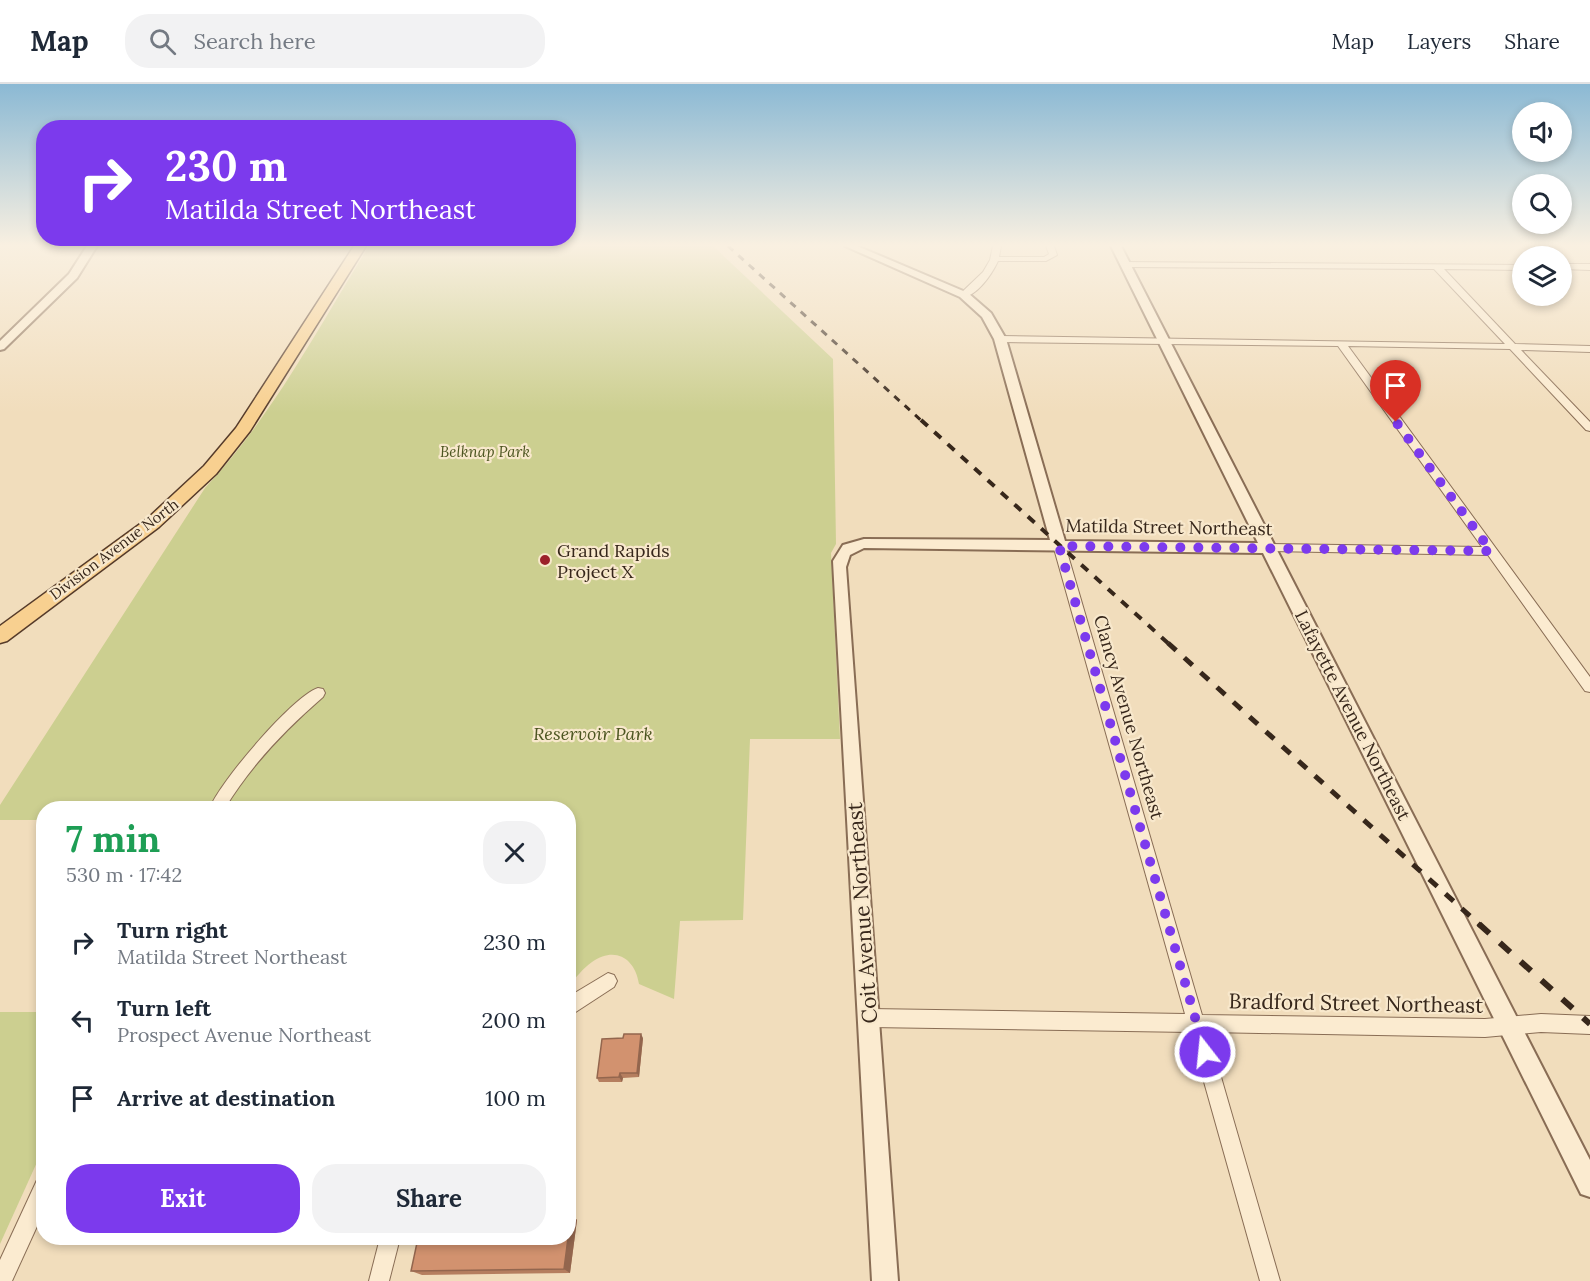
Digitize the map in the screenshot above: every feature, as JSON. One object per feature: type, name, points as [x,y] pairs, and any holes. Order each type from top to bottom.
[{"type":"main road","name":"Division Avenue North","points":[[0,636],[153,523],[215,464],[242,431],[324,302]]},
{"type":"street","points":[[0,347],[46,302]]},
{"type":"street","name":"Clancy Avenue Northeast","points":[[972,302],[987,315],[1000,339],[1270,1281]]},
{"type":"street","name":"Lafayette Avenue Northeast","points":[[1144,302],[1590,1185]]},
{"type":"street","points":[[1470,302],[1590,428]]},
{"type":"street","points":[[1000,339],[1590,349]]},
{"type":"street","points":[[1341,343],[1590,687]]},
{"type":"street","name":"Matilda Street Northeast","points":[[848,548],[870,543],[1491,551]]},
{"type":"street","name":"Coit Avenue Northeast","points":[[848,548],[841,556],[839,567],[870,1018],[885,1281]]},
{"type":"street","points":[[222,801],[252,758],[318,693]]},
{"type":"street","points":[[576,1003],[608,981]]},
{"type":"street","name":"Bradford Street Northeast","points":[[870,1018],[1485,1028],[1542,1023],[1590,1025]]},
{"type":"street","points":[[1,1281],[36,1204]]},
{"type":"street","points":[[379,1281],[388,1245]]},
{"type":"green space","name":"Belknap Park","points":[[335,302],[772,302],[833,359],[836,544],[831,553],[840,739],[750,739],[743,920],[680,921],[674,999],[639,984],[633,967],[623,957],[616,955],[600,957],[576,978],[576,801],[36,801],[36,820],[0,820],[0,805],[205,488],[252,432]]},
{"type":"green space","points":[[0,1012],[36,1012],[36,1164],[0,1244]]},
{"type":"building","points":[[624,1034],[641,1034],[637,1073],[620,1073],[619,1077],[597,1078],[602,1039],[623,1038]]},
{"type":"building","points":[[417,1245],[567,1245],[564,1269],[411,1271]]},
{"type":"railway","points":[[790,302],[923,422]]},
{"type":"railway","points":[[921,420],[1169,644]]},
{"type":"railway","points":[[1168,643],[1481,926]]},
{"type":"railway","points":[[1479,924],[1590,1024]]},
{"type":"place","name":"Grand Rapids Project X","points":[[545,560]]},
{"type":"route","points":[[1205,1052],[1059,546],[1491,551],[1396,422]]},
{"type":"park label","name":"Reservoir Park","points":[[593,733]]}]
